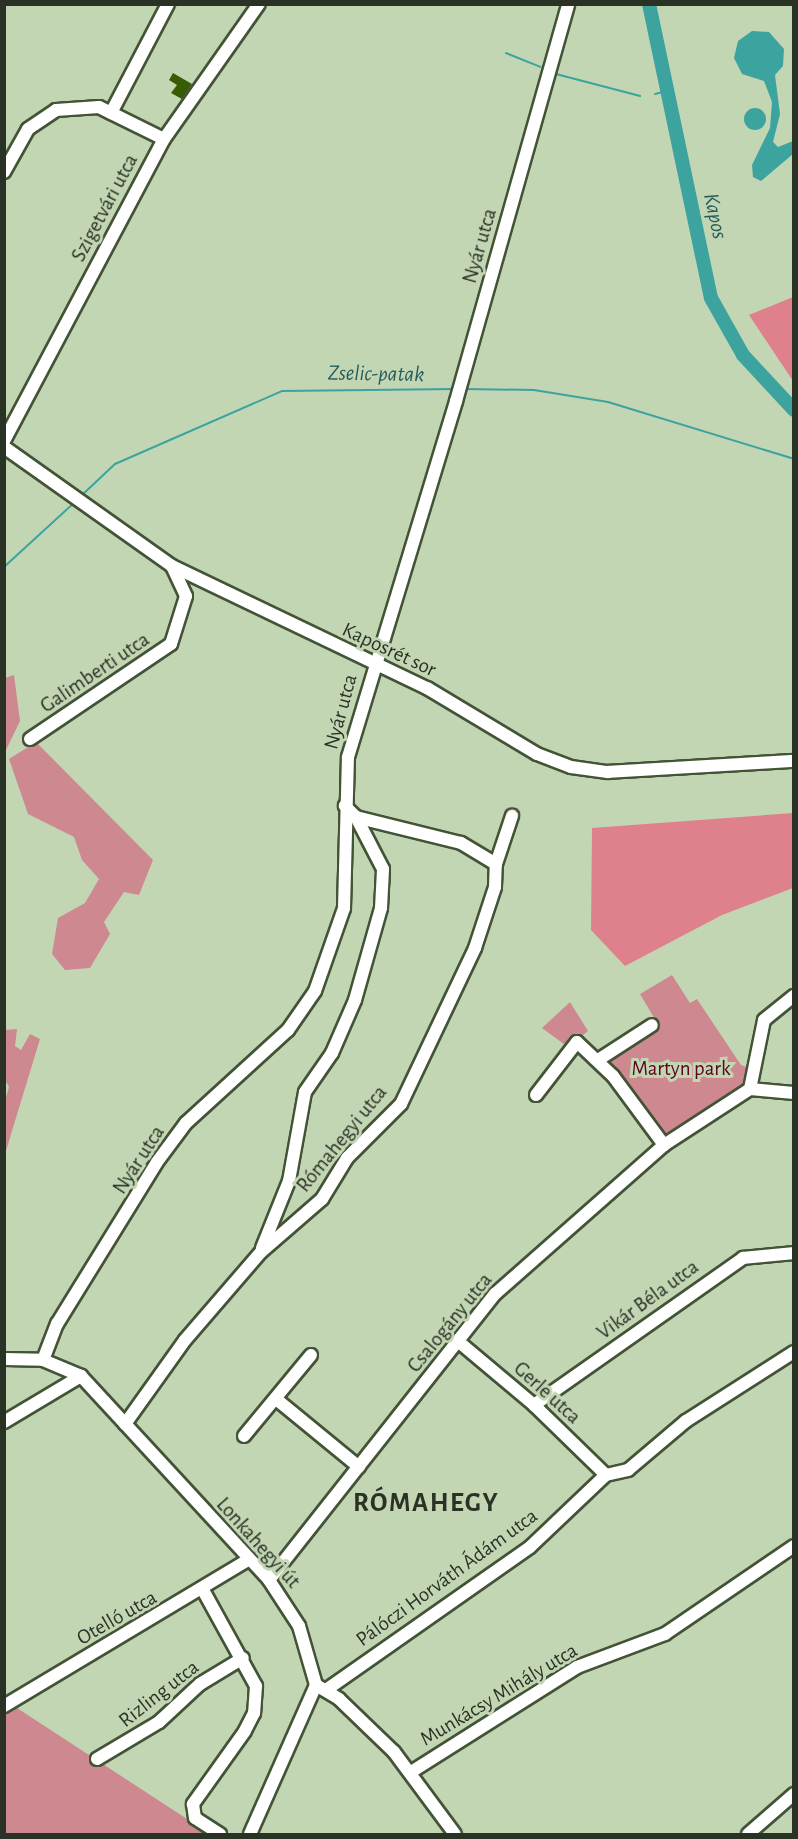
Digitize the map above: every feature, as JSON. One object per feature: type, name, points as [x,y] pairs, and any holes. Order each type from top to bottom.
[{"type":"street","points":[[111,112],[168,4]]},
{"type":"street","name":"Szigetvári utca","points":[[4,441],[164,139],[259,4]]},
{"type":"street","name":"Nyár utca","points":[[44,1360],[57,1324],[186,1123],[288,1030],[315,991],[344,908],[348,757],[460,388],[568,4]]},
{"type":"street","points":[[4,172],[28,129],[48,112],[89,105],[111,112],[164,139]]},
{"type":"street","name":"Kaposrét sor","points":[[4,447],[82,505],[172,566],[374,667],[427,688],[537,754],[571,767],[608,772],[794,761]]},
{"type":"street","name":"Galimberti utca","points":[[30,739],[171,644],[186,596],[172,566]]},
{"type":"street","points":[[261,1252],[290,1181],[305,1092],[332,1053],[355,1000],[381,908],[383,869],[357,817],[345,806]]},
{"type":"street","name":"Rómahegyi utca","points":[[125,1424],[185,1340],[261,1252],[322,1199],[346,1158],[401,1104],[475,948],[495,887],[496,864],[512,816]]},
{"type":"street","points":[[357,817],[461,843],[496,864]]},
{"type":"street","points":[[794,996],[764,1020],[750,1089],[794,1093]]},
{"type":"street","points":[[598,1060],[652,1025]]},
{"type":"street","points":[[536,1095],[577,1042],[598,1060],[664,1145]]},
{"type":"street","name":"Csalogány utca","points":[[269,1580],[495,1294],[664,1145],[750,1089]]},
{"type":"street","name":"Vikár Béla utca","points":[[534,1405],[743,1258],[794,1252]]},
{"type":"street","name":"Gerle utca","points":[[459,1342],[534,1405],[606,1475]]},
{"type":"street","name":"Pálóczi Horváth Ádám utca","points":[[321,1688],[530,1547],[606,1475],[628,1470],[686,1421],[794,1352]]},
{"type":"street","points":[[244,1436],[312,1355]]},
{"type":"street","name":"Lonkahegyi út","points":[[4,1359],[44,1360],[81,1376],[248,1560],[269,1580],[299,1626],[321,1688]]},
{"type":"street","points":[[4,1422],[81,1376]]},
{"type":"street","points":[[276,1399],[360,1467]]},
{"type":"street","name":"Munkácsy Mihály utca","points":[[411,1772],[577,1667],[665,1634],[794,1546]]},
{"type":"street","name":"Otelló utca","points":[[4,1706],[203,1590],[248,1560]]},
{"type":"street","points":[[203,1590],[243,1658],[256,1686],[254,1713],[192,1812],[220,1834]]},
{"type":"street","name":"Rizling utca","points":[[97,1759],[159,1722],[200,1684],[243,1658]]},
{"type":"street","points":[[250,1834],[321,1688],[364,1721],[411,1772],[455,1834]]},
{"type":"street","points":[[748,1834],[794,1794]]},
{"type":"green space","points":[[14,675],[20,721],[5,752],[5,678]]},
{"type":"green space","points":[[36,742],[153,860],[139,895],[124,892],[104,922],[110,934],[90,968],[65,970],[52,954],[58,918],[85,903],[99,879],[82,860],[74,837],[28,814],[9,759]]},
{"type":"green space","name":"Martyn park","points":[[672,975],[690,1003],[697,999],[741,1065],[752,1069],[746,1087],[669,1136],[661,1135],[604,1059],[659,1026],[640,994]]},
{"type":"green space","points":[[570,1002],[588,1031],[568,1047],[542,1028]]},
{"type":"green space","points":[[17,1029],[15,1046],[21,1050],[30,1034],[40,1039],[5,1154],[5,1100],[9,1087],[5,1080],[5,1030]]},
{"type":"green space","points":[[17,1708],[210,1834],[5,1834],[4,1715]]},
{"type":"shaded area","points":[[793,297],[793,381],[749,315]]},
{"type":"shaded area","points":[[793,813],[793,888],[722,915],[625,966],[591,930],[592,828]]},
{"type":"water","points":[[752,31],[769,32],[784,49],[783,66],[775,75],[780,114],[773,142],[778,147],[793,141],[793,154],[761,181],[753,177],[752,165],[770,128],[772,102],[764,81],[742,74],[734,58],[738,41]]},
{"type":"water","points":[[755,108],[763,111],[766,119],[763,127],[755,130],[747,127],[744,119],[747,111]]},
{"type":"building","points":[[173,73],[192,84],[182,99],[171,93],[177,85],[169,80]]},
{"type":"waterway","name":"Kapos","points":[[649,4],[711,298],[743,355],[794,410]]},
{"type":"waterway","points":[[506,53],[540,67]]},
{"type":"waterway","points":[[556,74],[640,96]]},
{"type":"waterway","points":[[655,94],[667,91]]},
{"type":"waterway","name":"Zselic-patak","points":[[81,496],[115,464],[282,391],[455,389]]},
{"type":"waterway","name":"Zselic-patak","points":[[464,389],[534,390],[608,402],[794,459]]},
{"type":"waterway","name":"Zselic-patak","points":[[4,567],[75,502]]},
{"type":"district","name":"RÓMAHEGY","points":[[426,1503]]}]
